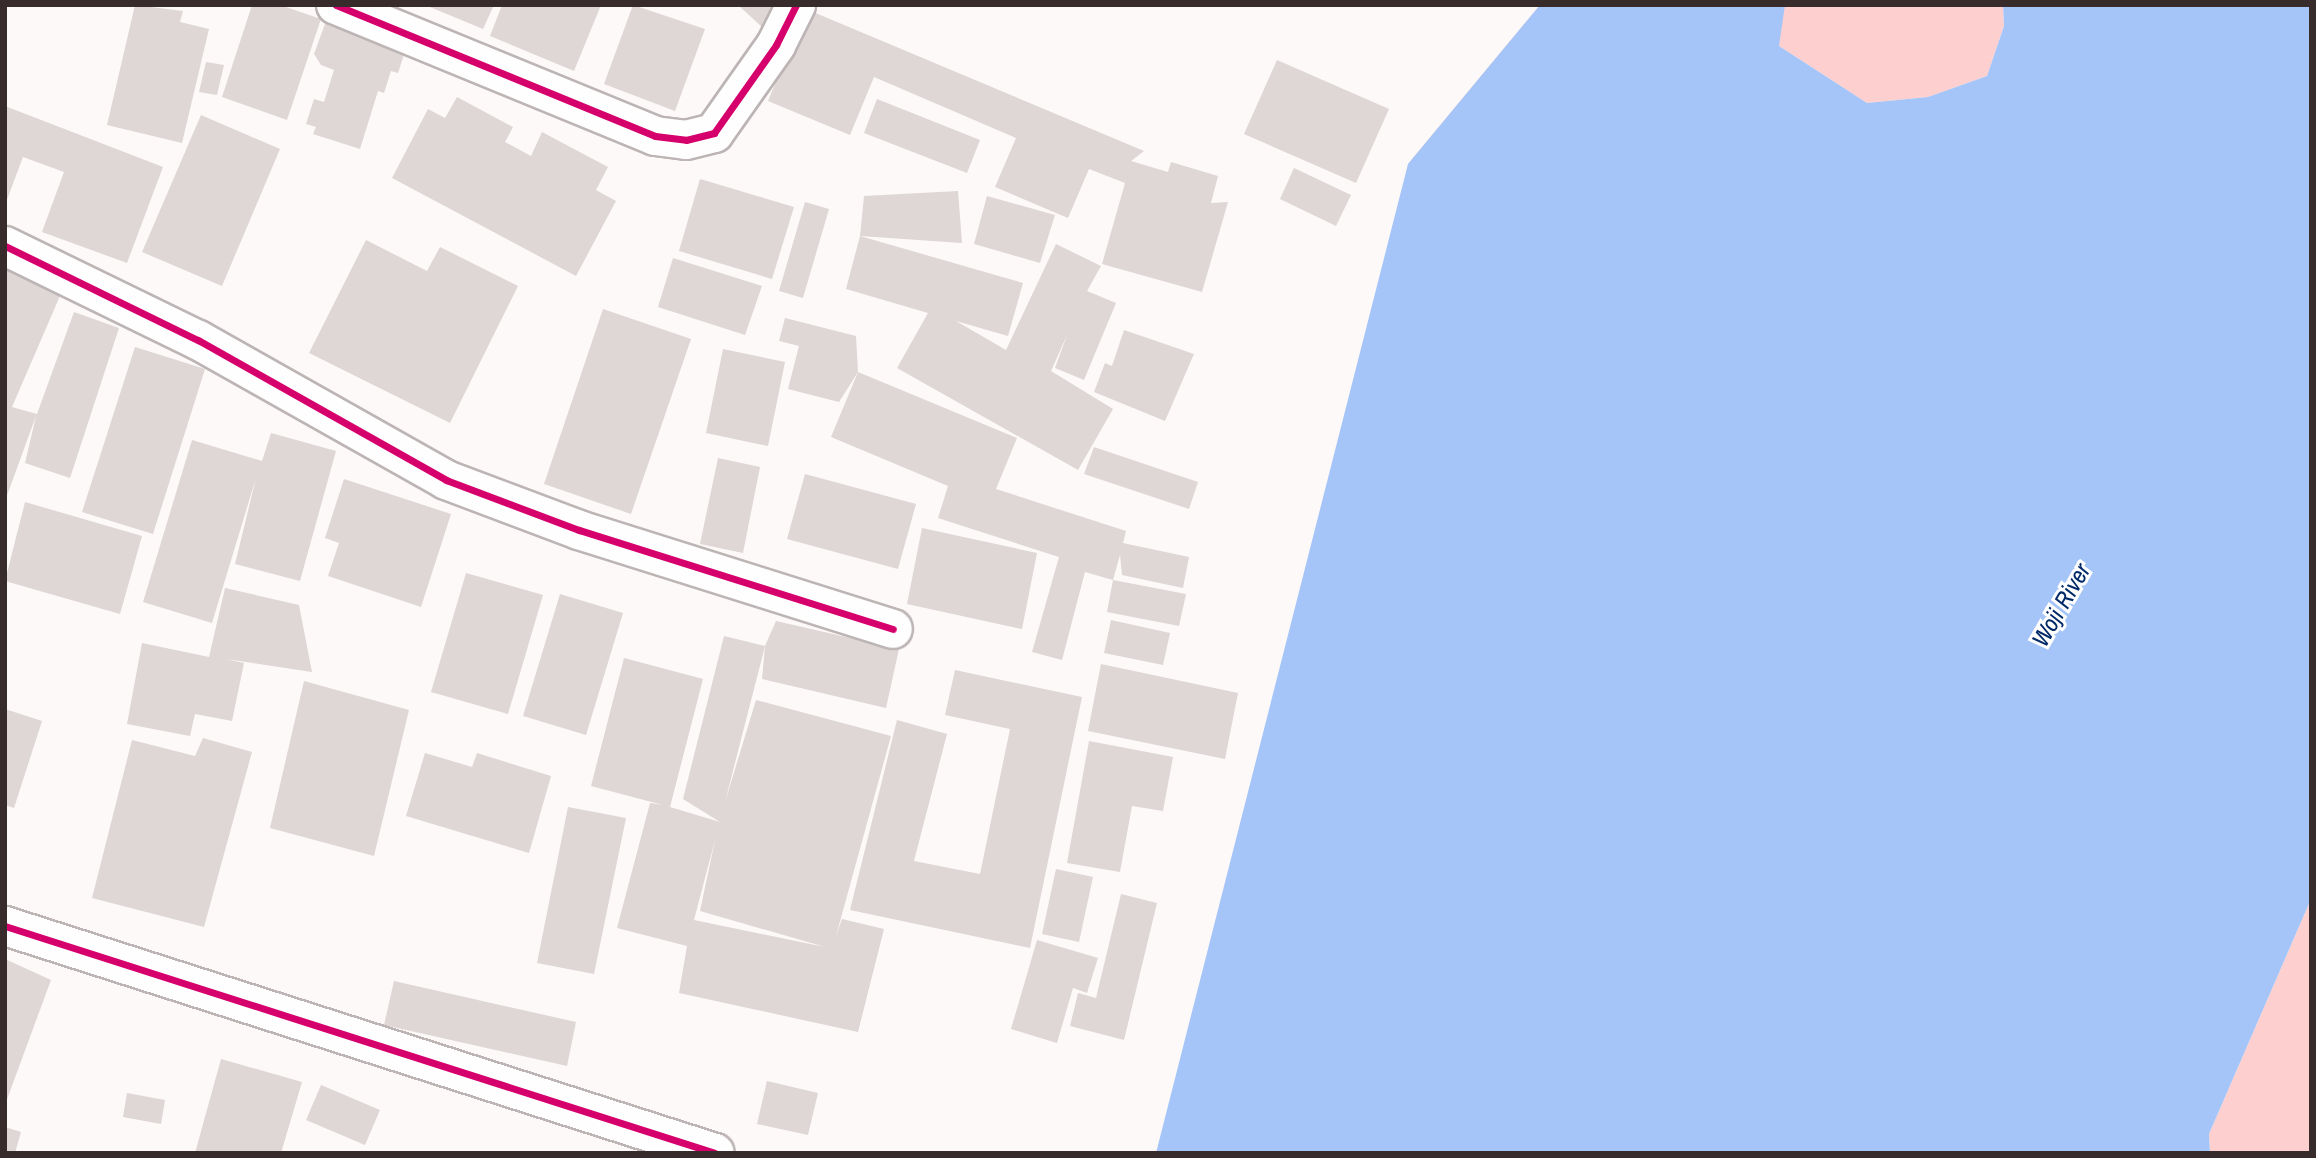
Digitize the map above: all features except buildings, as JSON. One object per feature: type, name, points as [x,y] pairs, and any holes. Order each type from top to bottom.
[{"type":"street","points":[[336,5],[655,136],[686,140],[713,134],[776,45],[796,5]]},
{"type":"street","points":[[5,246],[198,340],[456,484],[579,530],[893,629]]},
{"type":"street","points":[[5,926],[715,1153]]},
{"type":"shaded area","points":[[1540,5],[2003,5],[2004,26],[1987,76],[1928,97],[1867,103],[1779,46],[1408,164]]},
{"type":"shaded area","points":[[2311,899],[2311,1153],[2210,1153],[2209,1134]]},
{"type":"water","name":"Woji River","points":[[1540,5],[1785,5],[1779,46],[1867,103],[1928,97],[1987,76],[2004,26],[2003,5],[2311,5],[2311,899],[2209,1134],[2210,1153],[1156,1153],[1408,164]]},
{"type":"cycle path","points":[[336,5],[655,136],[686,140],[714,133],[776,45],[796,5]]},
{"type":"cycle path","points":[[5,246],[198,340],[446,480],[579,530],[893,629]]},
{"type":"cycle path","points":[[5,926],[715,1153]]}]
